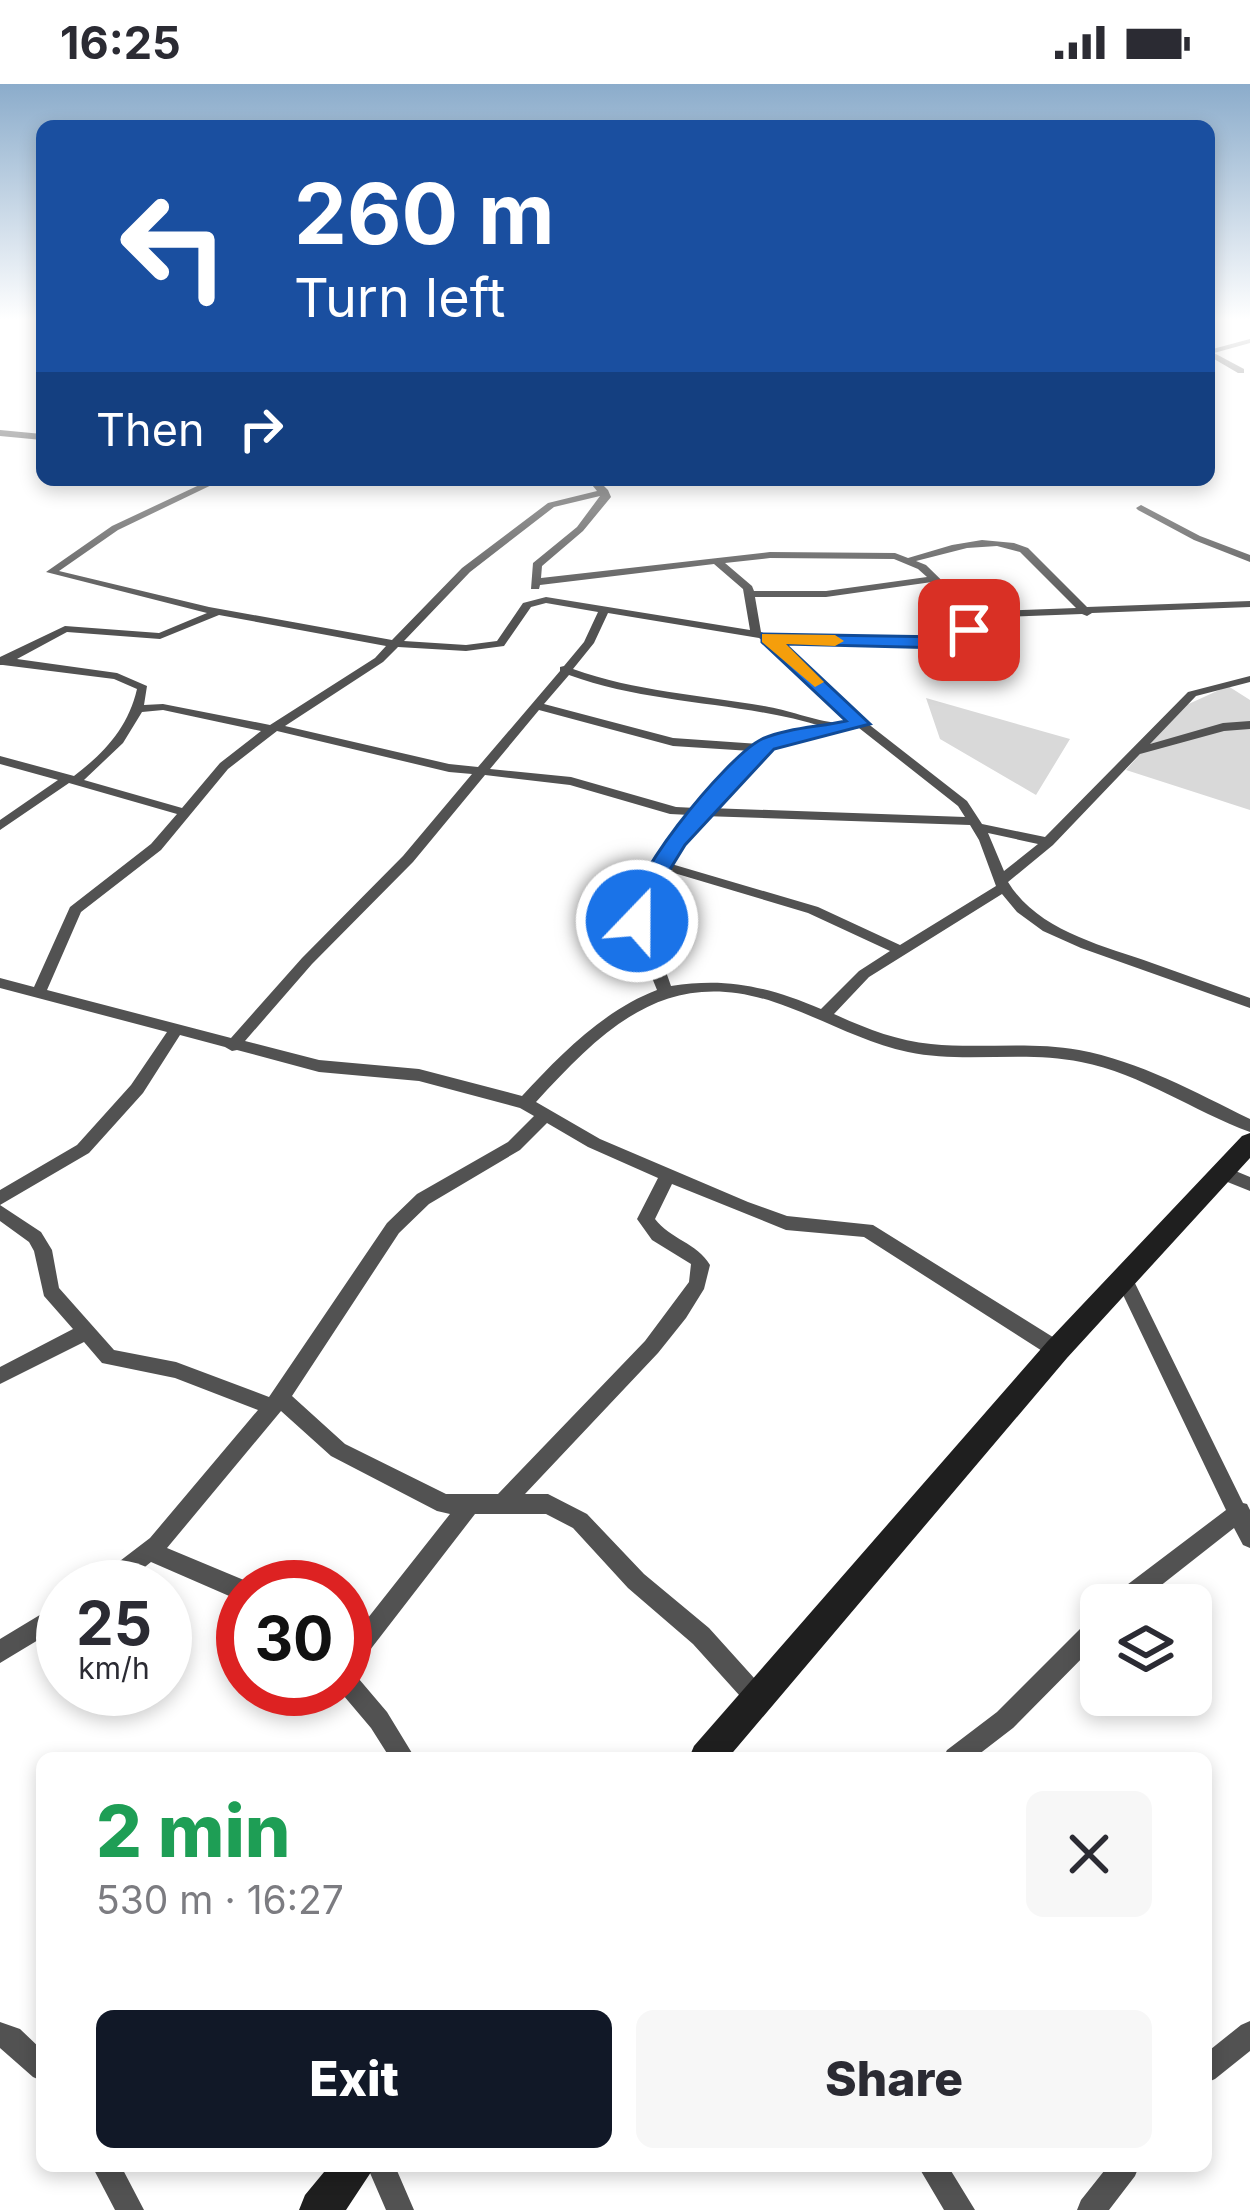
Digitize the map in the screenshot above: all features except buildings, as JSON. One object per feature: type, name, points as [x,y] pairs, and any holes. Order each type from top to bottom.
[{"type":"main road","points":[[711,1752],[1057,1350],[1250,1142]]},
{"type":"main road","points":[[320,2210],[350,2172]]},
{"type":"street","points":[[0,433],[36,436]]},
{"type":"street","points":[[204,486],[115,528],[51,572],[217,612],[398,644],[466,648],[500,644],[527,605],[538,601],[762,636],[945,642],[963,638],[971,615]]},
{"type":"street","points":[[598,486],[605,492]]},
{"type":"street","points":[[538,601],[537,565],[580,529],[599,508],[605,492]]},
{"type":"street","points":[[38,994],[75,910],[156,847],[224,766],[398,644],[466,570],[551,505],[605,492]]},
{"type":"street","points":[[1141,508],[1250,559]]},
{"type":"street","points":[[536,582],[823,554],[910,560],[961,547],[1012,545],[1024,550],[1087,614]]},
{"type":"street","points":[[910,560],[971,615],[1250,604]]},
{"type":"street","points":[[716,561],[751,594],[762,636],[860,724],[963,804],[978,824],[1002,884],[1048,928],[1250,1003]]},
{"type":"street","points":[[751,594],[826,594],[934,579]]},
{"type":"street","points":[[232,1046],[483,772],[590,643],[604,611]]},
{"type":"street","points":[[2,661],[65,629],[160,636],[217,612]]},
{"type":"street","points":[[0,826],[111,751],[139,709],[143,688],[134,680],[2,661]]},
{"type":"street","points":[[564,669],[624,690],[784,710],[841,729]]},
{"type":"street","points":[[825,1014],[864,974],[1002,884],[1192,694],[1250,679]]},
{"type":"street","points":[[536,705],[673,742],[763,748]]},
{"type":"street","points":[[139,709],[163,707],[483,772],[555,778],[647,806],[701,813],[771,811],[978,824],[1048,842]]},
{"type":"street","points":[[665,991],[661,968],[637,921],[641,897],[660,865],[763,748],[773,741],[860,724]]},
{"type":"street","points":[[1132,753],[1223,727],[1250,725]]},
{"type":"street","points":[[0,760],[184,812]]},
{"type":"street","points":[[660,865],[813,910],[899,950]]},
{"type":"street","points":[[0,983],[232,1046],[345,1071],[419,1075],[525,1103],[667,1176],[786,1223],[867,1230],[1057,1350]]},
{"type":"street","points":[[525,1103],[576,1051],[665,991],[712,986],[753,989],[902,1045],[1084,1056],[1150,1078],[1250,1126]]},
{"type":"street","points":[[0,1198],[83,1149],[137,1089],[176,1030]]},
{"type":"street","points":[[138,1560],[276,1403],[393,1228],[423,1199],[514,1146],[544,1116]]},
{"type":"street","points":[[1221,1172],[1250,1184]]},
{"type":"street","points":[[502,1504],[668,1331],[700,1283],[703,1272],[696,1258],[661,1239],[646,1219],[667,1176]]},
{"type":"street","points":[[0,1212],[35,1237],[43,1250],[50,1291],[109,1358],[176,1370],[276,1403],[338,1450],[444,1504],[548,1504],[580,1521],[636,1581],[701,1636],[758,1698]]},
{"type":"street","points":[[1123,1276],[1250,1538]]},
{"type":"street","points":[[0,1376],[85,1332]]},
{"type":"street","points":[[372,1630],[469,1505]]},
{"type":"street","points":[[1146,1584],[1240,1511]]},
{"type":"street","points":[[149,1552],[216,1580]]},
{"type":"street","points":[[2,1647],[36,1627]]},
{"type":"street","points":[[964,1752],[1005,1720],[1080,1645]]},
{"type":"street","points":[[372,1716],[399,1752]]},
{"type":"street","points":[[1212,2065],[1250,2034]]},
{"type":"street","points":[[0,2035],[10,2038],[36,2062]]},
{"type":"street","points":[[109,2172],[130,2210]]},
{"type":"street","points":[[384,2172],[400,2210]]},
{"type":"street","points":[[936,2172],[961,2210]]},
{"type":"street","points":[[1091,2210],[1120,2172]]},
{"type":"shaded area","points":[[1228,686],[1250,700],[1250,810],[1126,770],[1182,707]]},
{"type":"shaded area","points":[[926,698],[1070,739],[1036,795],[940,739]]},
{"type":"slow traffic","points":[[815,682],[769,638],[835,641]]},
{"type":"route","points":[[637,921],[641,897],[676,842],[767,744],[860,724],[769,638],[945,642],[963,638],[969,630]]}]
